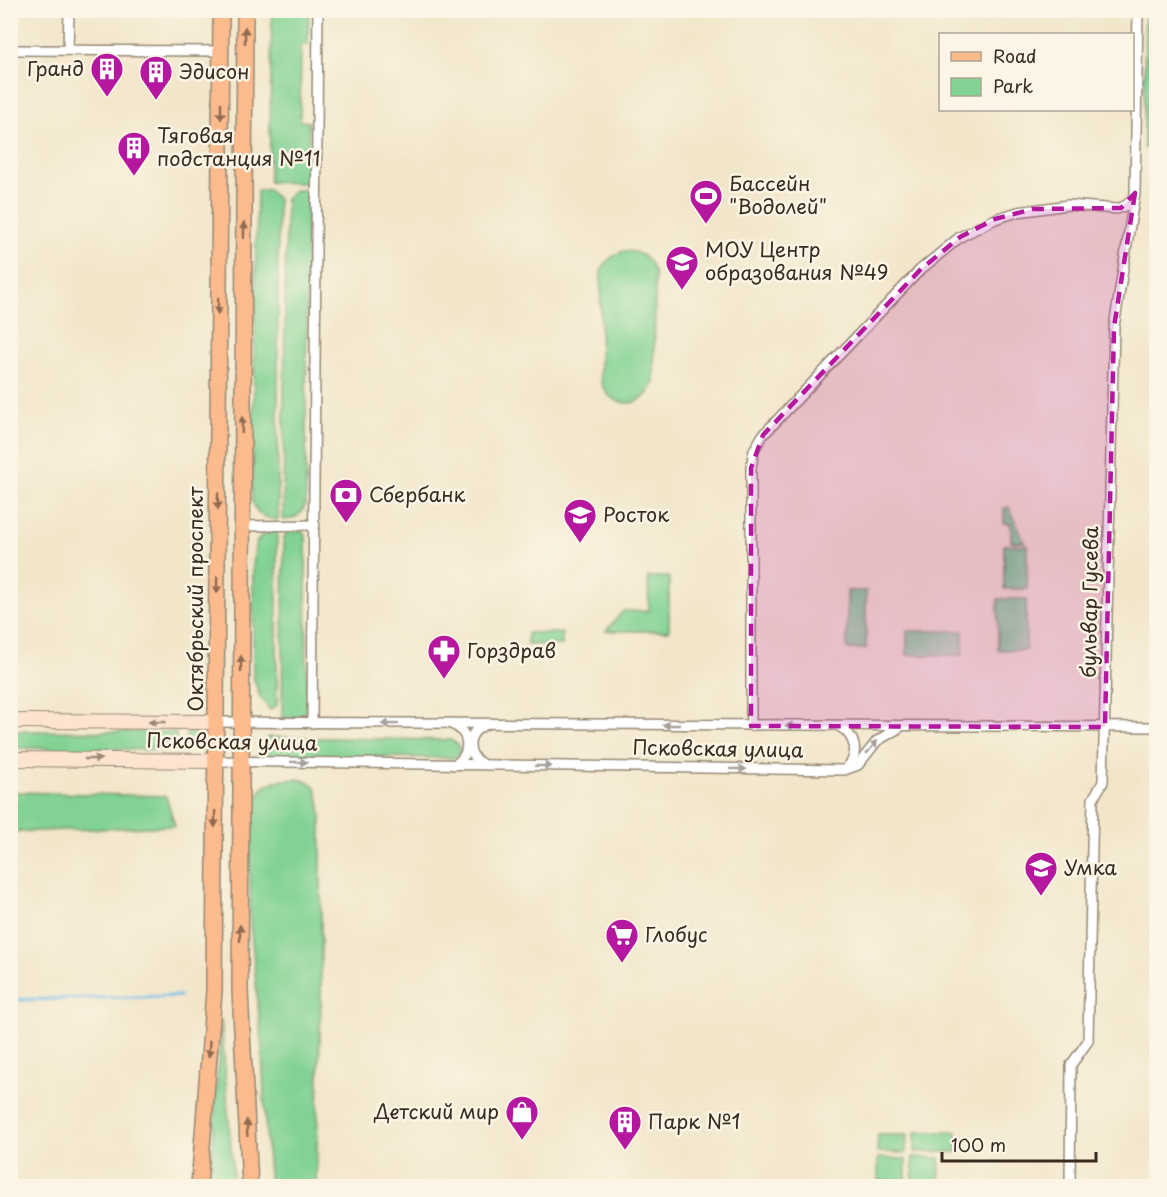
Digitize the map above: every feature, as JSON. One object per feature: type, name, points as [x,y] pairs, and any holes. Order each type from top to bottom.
[{"type":"main road","name":"Октябрьский проспект","points":[[199,1186],[213,991],[221,10]]},
{"type":"main road","points":[[245,10],[240,991],[250,1186]]},
{"type":"main road","name":"Псковская улица","points":[[10,721],[216,722]]},
{"type":"main road","name":"Псковская улица","points":[[10,759],[216,761]]},
{"type":"street","points":[[68,50],[69,10]]},
{"type":"street","points":[[312,723],[318,10]]},
{"type":"street","name":"бульвар Гусева","points":[[1070,1186],[1071,1065],[1088,1041],[1093,799],[1103,782],[1114,327],[1135,193],[1138,10]]},
{"type":"street","points":[[10,50],[221,51]]},
{"type":"street","points":[[751,726],[751,468],[753,454],[760,437],[920,270],[960,237],[995,219],[1033,209],[1068,205],[1121,208],[1130,202],[1135,193]]},
{"type":"street","points":[[241,526],[315,525]]},
{"type":"street","name":"Псковская улица","points":[[216,722],[1156,727]]},
{"type":"street","points":[[448,724],[460,729],[467,742],[465,755],[454,765]]},
{"type":"street","points":[[484,765],[472,756],[469,743],[477,729],[489,724]]},
{"type":"street","points":[[838,726],[851,736],[855,748],[852,761],[844,770]]},
{"type":"street","name":"Псковская улица","points":[[216,761],[844,770],[858,765],[877,741],[904,726]]},
{"type":"highlighted area","points":[[1135,193],[1114,327],[1105,727],[751,726],[751,468],[763,435],[920,270],[960,237],[995,219],[1033,209],[1121,208]]},
{"type":"green space","points":[[272,11],[309,11],[308,45],[301,45],[300,121],[309,122],[308,183],[269,182]]},
{"type":"green space","points":[[1145,11],[1156,11],[1156,148],[1144,148]]},
{"type":"green space","points":[[257,190],[268,190],[278,199],[278,520],[261,515],[252,501]]},
{"type":"green space","points":[[295,190],[307,190],[306,500],[304,509],[299,515],[283,520],[286,198]]},
{"type":"green space","points":[[625,251],[637,253],[646,258],[652,266],[655,278],[654,383],[641,399],[624,403],[608,395],[600,376],[601,271],[610,258]]},
{"type":"green space","points":[[1009,507],[1024,542],[1011,542],[1011,524],[1004,523],[1004,508]]},
{"type":"green space","points":[[277,530],[277,705],[270,710],[260,697],[253,677],[253,568],[255,545],[260,537]]},
{"type":"green space","points":[[301,531],[306,536],[307,708],[297,719],[282,718],[284,537],[288,532]]},
{"type":"green space","points":[[1004,545],[1027,545],[1027,589],[1004,589]]},
{"type":"green space","points":[[648,577],[669,577],[669,631],[606,631],[623,611],[649,611]]},
{"type":"green space","points":[[847,591],[866,591],[866,649],[847,649]]},
{"type":"green space","points":[[998,599],[1026,599],[1026,650],[998,650]]},
{"type":"green space","points":[[907,631],[963,631],[963,655],[907,655]]},
{"type":"green space","points":[[527,633],[562,633],[562,645],[527,645]]},
{"type":"green space","points":[[11,731],[176,732],[176,750],[11,748]]},
{"type":"green space","points":[[186,733],[197,733],[201,736],[204,741],[201,747],[186,749]]},
{"type":"green space","points":[[267,737],[451,740],[458,745],[460,751],[455,758],[267,756]]},
{"type":"green space","points":[[304,780],[314,786],[321,815],[321,999],[316,1186],[270,1186],[262,1048],[250,920],[250,837],[253,808],[260,792],[265,786],[276,781]]},
{"type":"green space","points":[[11,792],[166,796],[175,826],[11,832]]},
{"type":"green space","points":[[221,1020],[234,1186],[210,1186]]},
{"type":"green space","points":[[915,1132],[957,1132],[957,1152],[915,1152]]},
{"type":"green space","points":[[878,1135],[907,1135],[906,1153],[877,1152]]},
{"type":"green space","points":[[913,1157],[940,1158],[939,1186],[913,1186]]},
{"type":"green space","points":[[878,1158],[906,1159],[906,1181],[878,1181]]},
{"type":"waterway","points":[[10,1000],[180,996]]},
{"type":"place","name":"Гранд","points":[[107,98]]},
{"type":"place","name":"Эдисон","points":[[156,101]]},
{"type":"place","name":"Тяговая подстанция №11","points":[[134,177]]},
{"type":"place","name":"Бассейн \"Водолей\"","points":[[706,225]]},
{"type":"place","name":"МОУ Центр образования №49","points":[[682,291]]},
{"type":"place","name":"Сбербанк","points":[[346,524]]},
{"type":"place","name":"Росток","points":[[580,544]]},
{"type":"place","name":"Горздрав","points":[[444,680]]},
{"type":"place","name":"Умка","points":[[1041,897]]},
{"type":"place","name":"Глобус","points":[[622,964]]},
{"type":"place","name":"Детский мир","points":[[522,1141]]},
{"type":"place","name":"Парк №1","points":[[625,1151]]}]
